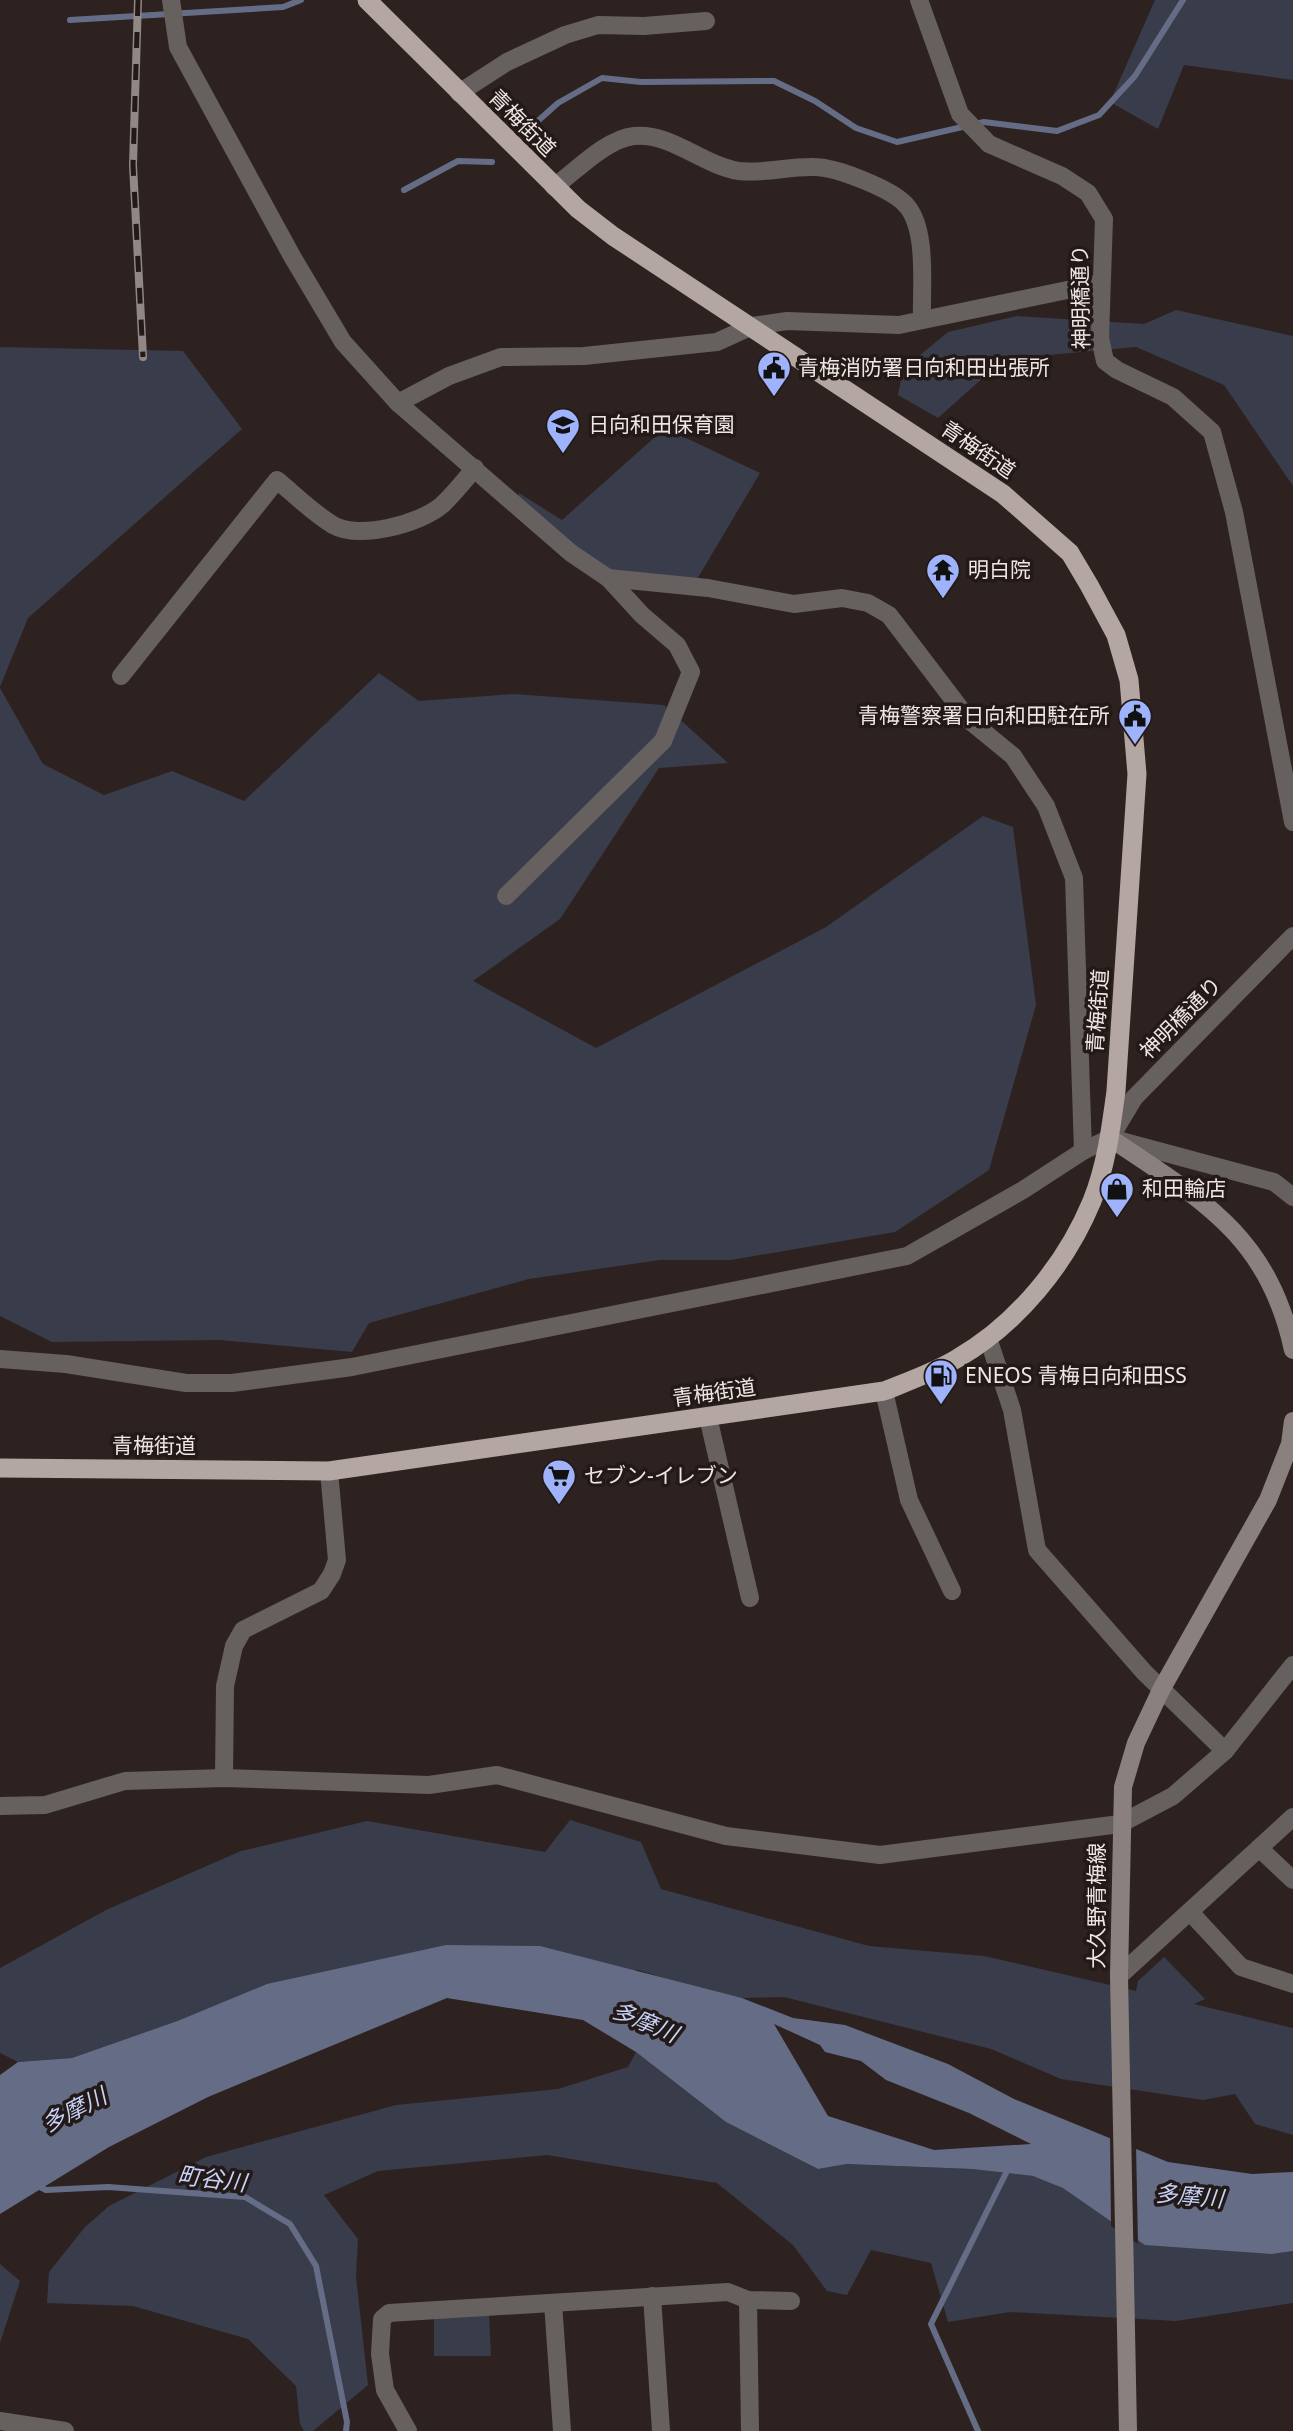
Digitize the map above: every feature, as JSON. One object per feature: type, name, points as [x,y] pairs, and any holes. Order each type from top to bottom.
[{"type":"highway","name":"青梅街道","points":[[0,1468],[329,1471],[884,1391],[958,1359],[1023,1309],[1062,1255],[1092,1201],[1110,1138],[1116,1091],[1138,774],[1129,680],[1116,635],[1070,553],[1028,513],[752,326],[612,236],[554,187],[367,0]]},
{"type":"main road","points":[[1110,1138],[1198,1196],[1234,1228],[1264,1270],[1286,1315],[1293,1350]]},
{"type":"main road","name":"大久野青梅線","points":[[1128,2431],[1119,1976],[1120,1824],[1123,1787],[1136,1743],[1161,1690],[1268,1500],[1290,1444],[1293,1421]]},
{"type":"street","points":[[171,0],[173,31],[178,47],[215,119],[343,342],[398,403],[571,553],[608,578],[642,615],[677,645],[691,672],[663,741],[506,896]]},
{"type":"street","name":"神明橋通り","points":[[919,0],[960,114],[989,144],[1062,176],[1087,193],[1104,219],[1100,338],[1105,361],[1117,370],[1174,397],[1212,432],[1234,512],[1293,822]]},
{"type":"street","points":[[459,93],[507,62],[565,35],[587,28],[706,21]]},
{"type":"street","points":[[554,187],[620,138],[636,135],[652,137],[719,166],[740,171],[817,166],[887,190],[906,204],[915,217],[920,234],[922,320]]},
{"type":"street","points":[[398,403],[449,376],[500,357],[584,356],[717,342],[752,326],[787,321],[899,325],[1101,283]]},
{"type":"street","points":[[121,676],[277,480],[334,525],[345,530],[366,530],[409,523],[433,511],[475,468]]},
{"type":"street","points":[[608,578],[708,588],[794,604],[842,598],[868,603],[889,615],[969,720],[1013,756],[1046,806],[1074,878],[1083,1151]]},
{"type":"street","name":"神明橋通り","points":[[1110,1138],[1134,1098],[1293,936]]},
{"type":"street","points":[[0,1359],[66,1364],[186,1383],[232,1383],[352,1367],[907,1256],[1023,1190],[1083,1151],[1110,1138],[1274,1182],[1293,1197]]},
{"type":"street","points":[[988,1338],[1012,1410],[1037,1550],[1161,1690],[1225,1751]]},
{"type":"street","points":[[884,1391],[909,1500],[952,1591]]},
{"type":"street","points":[[708,1417],[750,1598]]},
{"type":"street","points":[[224,1778],[225,1686],[234,1646],[243,1630],[321,1591],[337,1560],[329,1471]]},
{"type":"street","points":[[0,1806],[45,1805],[125,1781],[224,1778],[429,1785],[497,1775],[726,1836],[880,1855],[1120,1824],[1173,1796],[1225,1751],[1293,1665]]},
{"type":"street","points":[[1119,1976],[1293,1817]]},
{"type":"street","points":[[1259,1848],[1293,1880]]},
{"type":"street","points":[[1190,1912],[1241,1967],[1293,1984]]},
{"type":"street","points":[[408,2431],[385,2390],[380,2354],[382,2319],[389,2313],[728,2292],[748,2300],[791,2301]]},
{"type":"street","points":[[652,2296],[661,2431]]},
{"type":"street","points":[[748,2300],[750,2431]]},
{"type":"street","points":[[553,2303],[562,2431]]},
{"type":"street","points":[[0,2421],[30,2428],[65,2431]]},
{"type":"shaded area","points":[[1155,0],[1293,0],[1293,80],[1184,65],[1158,129],[1110,102]]},
{"type":"shaded area","points":[[1176,310],[1293,336],[1293,486],[1224,385],[1136,347],[1004,359],[938,418],[898,395],[903,369],[948,332],[1017,316],[1144,324]]},
{"type":"shaded area","points":[[0,347],[183,351],[242,429],[28,618],[0,687]]},
{"type":"shaded area","points":[[665,428],[760,473],[696,581],[605,570],[517,497],[519,493],[562,520]]},
{"type":"shaded area","points":[[379,673],[419,701],[514,694],[664,705],[728,763],[659,768],[560,919],[473,981],[596,1048],[826,927],[983,816],[1013,827],[1036,1005],[989,1170],[895,1232],[731,1260],[660,1260],[529,1279],[369,1323],[352,1352],[220,1340],[52,1342],[0,1316],[0,688],[43,764],[104,795],[172,771],[244,801]]},
{"type":"shaded area","points":[[570,1820],[641,1842],[661,1889],[869,1946],[984,1956],[1136,1991],[1138,1981],[1164,1957],[1205,1999],[1194,2004],[1293,2028],[1293,2135],[1255,2124],[1235,2094],[1203,2100],[1061,2079],[991,2049],[784,1997],[742,1998],[696,1988],[638,1970],[180,2020],[72,2058],[18,2062],[0,2053],[0,1968],[108,1909],[241,1851],[367,1821],[545,1852]]},
{"type":"shaded area","points":[[636,2052],[726,2122],[818,2169],[847,2164],[972,2169],[1033,2176],[1272,2254],[1293,2251],[1293,2303],[1176,2321],[1010,2312],[948,2322],[931,2263],[871,2250],[847,2295],[827,2291],[793,2245],[717,2183],[547,2155],[378,2171],[324,2195],[358,2239],[356,2276],[368,2385],[313,2431],[304,2431],[300,2424],[296,2386],[248,2339],[133,2306],[47,2303],[49,2272],[85,2227],[109,2206],[206,2157],[396,2105],[558,2089],[628,2067]]},
{"type":"shaded area","points":[[0,2264],[20,2281],[0,2343]]},
{"type":"shaded area","points":[[489,2314],[491,2356],[434,2356],[434,2317]]},
{"type":"water","name":"多摩川","points":[[446,1945],[540,1946],[742,1998],[793,2018],[845,2025],[948,2064],[1014,2099],[1168,2162],[1252,2174],[1293,2172],[1293,2251],[1272,2254],[1145,2245],[1063,2188],[1033,2176],[972,2169],[847,2164],[818,2169],[726,2122],[636,2052],[583,2020],[447,1998],[208,2097],[109,2147],[0,2214],[0,2075],[18,2062],[72,2058],[180,2020],[267,1984]],"holes":[[[774,2024],[820,2045],[825,2052],[861,2061],[886,2080],[969,2113],[1031,2144],[934,2150],[828,2116]]]},
{"type":"pier","points":[[1110,2135],[1136,2145],[1138,2244],[1111,2226]]},
{"type":"waterway","points":[[70,20],[283,7],[301,0]]},
{"type":"waterway","points":[[530,128],[558,103],[602,78],[641,82],[774,81],[815,101],[856,128],[897,142],[984,122],[1057,131],[1099,115],[1135,76],[1183,0]]},
{"type":"waterway","points":[[404,190],[458,161],[492,162]]},
{"type":"waterway","points":[[978,2431],[931,2324],[1009,2167]]},
{"type":"waterway","name":"町谷川","points":[[36,2185],[46,2190],[108,2187],[245,2197],[290,2224],[316,2266],[347,2422],[346,2431]]},
{"type":"railway","points":[[138,0],[133,165],[143,357]]},
{"type":"place","name":"青梅消防署日向和田出張所","points":[[774,398]]},
{"type":"place","name":"日向和田保育園","points":[[563,455]]},
{"type":"place","name":"明白院","points":[[943,600]]},
{"type":"place","name":"青梅警察署日向和田駐在所","points":[[1135,746]]},
{"type":"place","name":"和田輪店","points":[[1117,1219]]},
{"type":"place","name":"ENEOS 青梅日向和田SS","points":[[941,1406]]},
{"type":"place","name":"セブン-イレブン","points":[[559,1506]]}]
